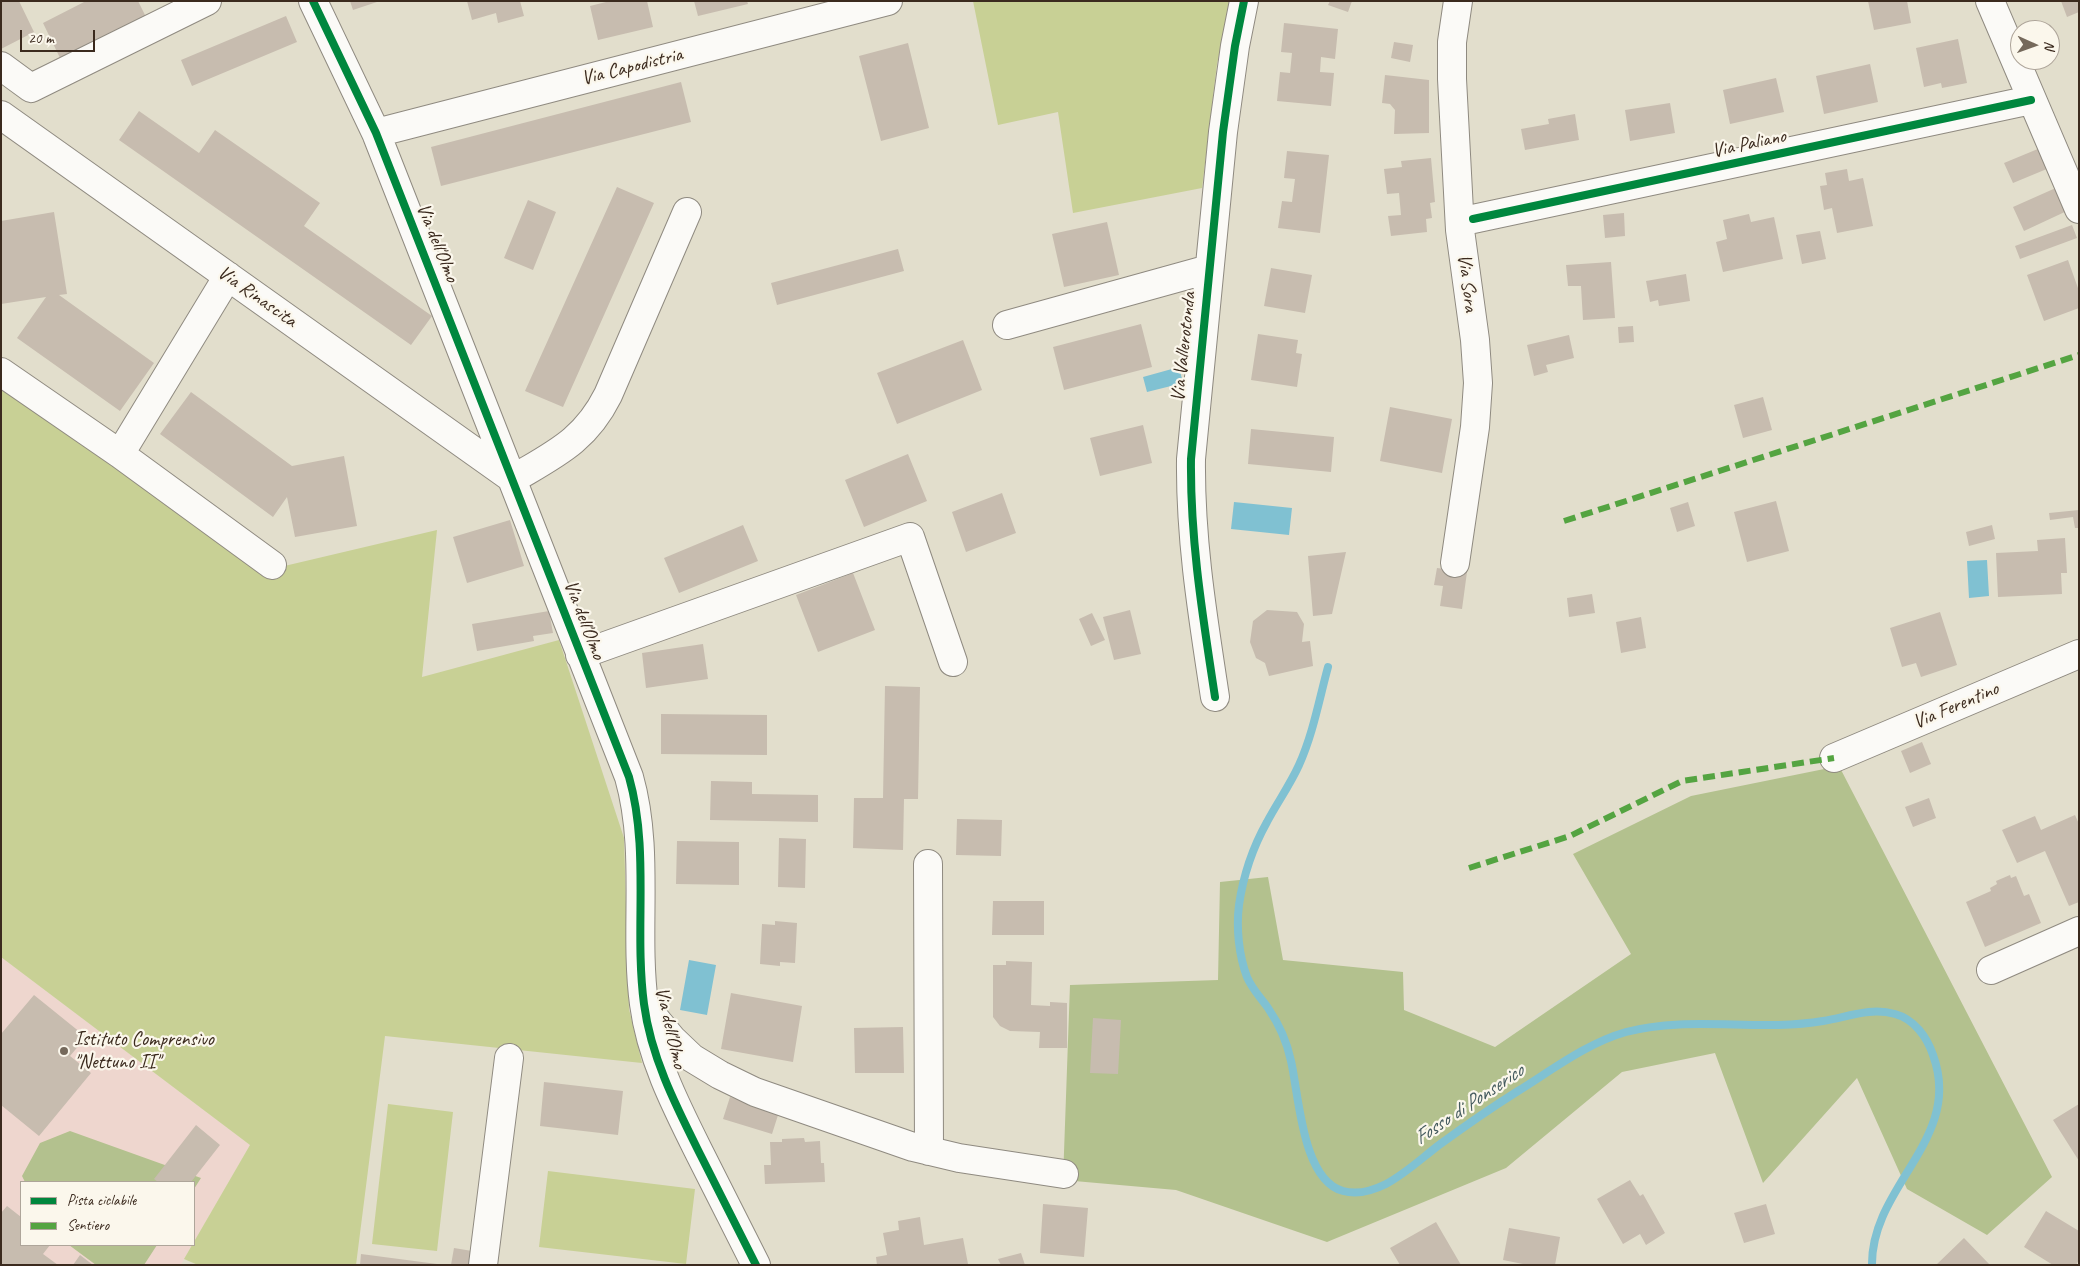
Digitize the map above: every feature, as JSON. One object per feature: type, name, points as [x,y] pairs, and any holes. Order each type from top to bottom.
[{"type":"street","points":[[1,66],[31,88],[207,1]]},
{"type":"street","name":"Via dell'Olmo","points":[[313,1],[376,133],[629,777],[636,809],[640,850],[641,957],[644,1005],[653,1046],[672,1098],[756,1265]]},
{"type":"street","name":"Via Capodistria","points":[[376,133],[888,1]]},
{"type":"street","name":"Via Vallerotonda","points":[[1215,697],[1196,568],[1190,495],[1193,427],[1208,269],[1227,101],[1244,1]]},
{"type":"street","name":"Via Sora","points":[[1454,563],[1475,427],[1478,383],[1475,340],[1460,230],[1452,79],[1452,42],[1458,1]]},
{"type":"street","points":[[1990,1],[2079,209]]},
{"type":"street","name":"Via Paliano","points":[[1473,219],[2031,100]]},
{"type":"street","name":"Via Rinascita","points":[[1,115],[513,478]]},
{"type":"street","points":[[513,478],[570,445],[597,416],[608,395],[687,212]]},
{"type":"street","points":[[1007,326],[1208,269]]},
{"type":"street","points":[[120,454],[228,276]]},
{"type":"street","points":[[1,372],[120,454],[272,565]]},
{"type":"street","points":[[580,655],[910,537],[953,662]]},
{"type":"street","name":"Via Ferentino","points":[[1834,758],[2079,654]]},
{"type":"street","points":[[928,864],[928,1151]]},
{"type":"street","points":[[1991,970],[2079,931]]},
{"type":"street","points":[[644,1005],[681,1049],[703,1065],[738,1085],[861,1130],[928,1151],[1064,1174]]},
{"type":"street","points":[[483,1265],[509,1058]]},
{"type":"shaded area","name":"Istituto Comprensivo \"Nettuno II\"","points":[[1,957],[250,1145],[195,1240],[195,1181],[20,1181],[20,1246],[191,1246],[181,1265],[1,1265]]},
{"type":"green space","points":[[973,1],[1231,1],[1217,64],[1202,188],[1073,213],[1058,112],[998,125]]},
{"type":"green space","points":[[1,385],[259,572],[437,530],[422,677],[559,640],[624,838],[629,1009],[642,1063],[385,1036],[356,1265],[198,1265],[184,1259],[192,1246],[195,1246],[195,1240],[250,1145],[1,957]]},
{"type":"green space","points":[[1839,766],[2052,1177],[1987,1235],[1907,1189],[1857,1078],[1763,1183],[1715,1053],[1622,1072],[1506,1168],[1327,1242],[1176,1190],[1063,1180],[1070,985],[1218,980],[1220,882],[1268,877],[1283,960],[1403,972],[1404,1010],[1495,1047],[1631,954],[1573,854],[1691,796]]},
{"type":"green space","points":[[388,1104],[453,1112],[437,1251],[372,1244]]},
{"type":"green space","points":[[70,1131],[201,1178],[195,1187],[195,1181],[24,1181],[22,1176],[40,1143]]},
{"type":"green space","points":[[548,1171],[695,1189],[686,1264],[539,1247]]},
{"type":"green space","points":[[70,1246],[156,1246],[144,1265],[96,1265]]},
{"type":"water","points":[[1179,367],[1183,383],[1147,392],[1143,377]]},
{"type":"water","points":[[1234,502],[1292,508],[1289,535],[1231,529]]},
{"type":"water","points":[[1987,560],[1989,596],[1969,598],[1967,561]]},
{"type":"water","points":[[689,960],[716,965],[707,1015],[680,1010]]},
{"type":"building","points":[[1,1],[19,1],[34,32],[1,49]]},
{"type":"building","points":[[86,1],[138,1],[146,17],[61,60],[43,23]]},
{"type":"building","points":[[350,1],[377,1],[377,2],[353,10]]},
{"type":"building","points":[[467,1],[520,1],[524,16],[498,23],[496,13],[472,20]]},
{"type":"building","points":[[610,1],[647,1],[653,27],[598,40],[590,6]]},
{"type":"building","points":[[694,1],[747,1],[748,4],[698,16]]},
{"type":"building","points":[[1330,1],[1352,1],[1348,12],[1328,5]]},
{"type":"building","points":[[1868,1],[1907,1],[1911,23],[1874,30]]},
{"type":"building","points":[[2061,1],[2079,1],[2079,12],[2067,17]]},
{"type":"building","points":[[286,16],[297,42],[192,86],[181,60]]},
{"type":"building","points":[[1284,23],[1338,29],[1335,59],[1321,57],[1320,72],[1334,73],[1331,106],[1277,101],[1280,72],[1290,73],[1292,53],[1281,52]]},
{"type":"building","points":[[1958,39],[1967,83],[1942,88],[1941,83],[1924,87],[1916,48]]},
{"type":"building","points":[[1394,42],[1413,45],[1410,62],[1391,58]]},
{"type":"building","points":[[908,43],[929,128],[881,141],[859,56]]},
{"type":"building","points":[[1870,64],[1878,102],[1824,114],[1816,76]]},
{"type":"building","points":[[1385,75],[1429,80],[1429,133],[1394,134],[1395,110],[1390,104],[1382,103]]},
{"type":"building","points":[[1776,78],[1784,112],[1730,124],[1723,90]]},
{"type":"building","points":[[681,82],[691,122],[441,186],[431,147]]},
{"type":"building","points":[[1670,103],[1675,133],[1630,141],[1625,110]]},
{"type":"building","points":[[139,111],[199,153],[215,130],[320,203],[304,226],[432,316],[411,345],[119,140]]},
{"type":"building","points":[[1575,114],[1579,140],[1525,150],[1521,129],[1549,124],[1548,119]]},
{"type":"building","points":[[2045,146],[2054,166],[2013,183],[2004,163]]},
{"type":"building","points":[[1287,151],[1329,155],[1320,233],[1278,228],[1282,201],[1292,202],[1295,179],[1284,178]]},
{"type":"building","points":[[1431,158],[1435,202],[1430,203],[1432,218],[1426,219],[1427,232],[1391,236],[1388,216],[1401,215],[1399,193],[1387,194],[1384,169],[1402,167],[1401,161]]},
{"type":"building","points":[[1847,169],[1849,181],[1863,178],[1873,226],[1837,233],[1832,208],[1824,210],[1820,186],[1827,185],[1825,173]]},
{"type":"building","points":[[617,187],[654,203],[563,407],[525,391]]},
{"type":"building","points":[[2058,187],[2069,210],[2024,231],[2013,207]]},
{"type":"building","points":[[528,200],[556,212],[533,270],[504,258]]},
{"type":"building","points":[[54,212],[67,294],[59,295],[154,363],[120,411],[17,338],[46,297],[1,304],[1,221]]},
{"type":"building","points":[[1624,213],[1625,236],[1605,238],[1603,215]]},
{"type":"building","points":[[1749,214],[1751,222],[1774,217],[1783,259],[1723,272],[1716,242],[1727,239],[1723,220]]},
{"type":"building","points":[[1107,222],[1119,275],[1064,287],[1052,234]]},
{"type":"building","points":[[2072,225],[2077,238],[2020,259],[2015,246]]},
{"type":"building","points":[[1820,231],[1826,259],[1802,264],[1796,235]]},
{"type":"building","points":[[898,249],[904,271],[777,305],[771,283]]},
{"type":"building","points":[[2068,260],[2079,291],[2079,308],[2044,321],[2027,275]]},
{"type":"building","points":[[1611,262],[1615,318],[1583,320],[1581,286],[1568,286],[1566,265]]},
{"type":"building","points":[[1271,268],[1312,275],[1305,313],[1264,306]]},
{"type":"building","points":[[1686,274],[1690,301],[1659,306],[1658,300],[1650,302],[1646,281]]},
{"type":"building","points":[[1141,324],[1152,367],[1064,390],[1053,347]]},
{"type":"building","points":[[1633,326],[1634,342],[1619,343],[1618,327]]},
{"type":"building","points":[[1258,334],[1298,340],[1296,353],[1302,354],[1297,387],[1251,380]]},
{"type":"building","points":[[1569,335],[1574,358],[1546,365],[1548,372],[1534,376],[1527,345]]},
{"type":"building","points":[[963,340],[982,390],[897,424],[877,373]]},
{"type":"building","points":[[191,392],[292,466],[344,456],[357,526],[295,537],[287,497],[273,517],[160,434]]},
{"type":"building","points":[[1763,397],[1772,430],[1743,438],[1734,405]]},
{"type":"building","points":[[1390,407],[1452,419],[1442,473],[1380,461]]},
{"type":"building","points":[[1143,425],[1152,463],[1100,476],[1090,438]]},
{"type":"building","points":[[1251,429],[1334,437],[1331,472],[1248,464]]},
{"type":"building","points":[[908,454],[927,501],[864,527],[845,480]]},
{"type":"building","points":[[1002,493],[1016,533],[966,552],[952,512]]},
{"type":"building","points":[[1776,501],[1789,551],[1747,562],[1734,512]]},
{"type":"building","points":[[1688,502],[1695,526],[1677,532],[1670,508]]},
{"type":"building","points":[[2079,510],[2079,528],[2075,528],[2073,517],[2050,520],[2049,513]]},
{"type":"building","points":[[510,520],[524,566],[467,583],[453,537]]},
{"type":"building","points":[[743,525],[758,561],[679,593],[664,558]]},
{"type":"building","points":[[1992,525],[1995,539],[1969,546],[1966,532]]},
{"type":"building","points":[[2065,538],[2067,573],[2061,573],[2062,594],[1998,597],[1996,553],[2038,551],[2037,540]]},
{"type":"building","points":[[1346,552],[1332,614],[1313,616],[1308,556]]},
{"type":"building","points":[[1437,568],[1467,572],[1462,609],[1440,606],[1443,586],[1434,585]]},
{"type":"building","points":[[853,573],[875,630],[818,652],[796,595]]},
{"type":"building","points":[[1592,594],[1595,613],[1569,617],[1567,598]]},
{"type":"building","points":[[1130,610],[1141,654],[1114,660],[1103,617]]},
{"type":"building","points":[[1267,610],[1297,612],[1304,624],[1302,642],[1310,641],[1313,666],[1269,676],[1265,663],[1256,658],[1250,642],[1253,621]]},
{"type":"building","points":[[549,611],[553,633],[533,636],[534,641],[477,651],[472,624]]},
{"type":"building","points":[[1940,612],[1957,665],[1921,677],[1916,663],[1902,667],[1890,628]]},
{"type":"building","points":[[1092,613],[1105,640],[1091,646],[1079,619]]},
{"type":"building","points":[[1641,617],[1646,648],[1621,653],[1616,622]]},
{"type":"building","points":[[703,644],[708,679],[646,688],[642,653]]},
{"type":"building","points":[[885,686],[920,687],[918,799],[904,799],[903,850],[853,848],[854,798],[883,798]]},
{"type":"building","points":[[661,714],[767,715],[767,755],[661,754]]},
{"type":"building","points":[[1922,742],[1931,764],[1910,773],[1901,751]]},
{"type":"building","points":[[711,781],[752,782],[752,794],[818,795],[818,822],[710,820]]},
{"type":"building","points":[[1929,798],[1936,818],[1913,827],[1905,807]]},
{"type":"building","points":[[2075,815],[2079,824],[2079,902],[2069,906],[2045,851],[2017,863],[2002,830],[2035,816],[2041,830]]},
{"type":"building","points":[[957,819],[1002,820],[1001,856],[956,855]]},
{"type":"building","points":[[779,838],[806,839],[805,888],[778,887]]},
{"type":"building","points":[[677,841],[739,842],[739,885],[676,884]]},
{"type":"building","points":[[2010,875],[2011,878],[2016,876],[2024,896],[2029,894],[2041,923],[1985,947],[1966,902],[1991,891],[1990,888],[1997,884],[1996,881]]},
{"type":"building","points":[[993,901],[1044,901],[1044,935],[992,935]]},
{"type":"building","points":[[775,921],[797,923],[795,963],[780,962],[780,966],[760,964],[762,924],[775,925]]},
{"type":"building","points":[[1006,961],[1032,962],[1031,1005],[1050,1006],[1050,1002],[1067,1003],[1067,1048],[1039,1048],[1040,1032],[1010,1031],[1000,1026],[993,1017],[993,965],[1006,965]]},
{"type":"building","points":[[731,993],[802,1006],[793,1062],[721,1049]]},
{"type":"building","points":[[34,995],[86,1037],[70,1056],[91,1073],[39,1136],[1,1105],[1,1034]]},
{"type":"building","points":[[1093,1018],[1121,1020],[1118,1074],[1090,1073]]},
{"type":"building","points":[[903,1027],[904,1073],[855,1073],[854,1028]]},
{"type":"building","points":[[544,1082],[623,1091],[618,1135],[540,1126]]},
{"type":"building","points":[[730,1097],[779,1112],[772,1134],[723,1119]]},
{"type":"building","points":[[2079,1104],[2079,1161],[2053,1120]]},
{"type":"building","points":[[196,1125],[220,1145],[192,1181],[157,1181],[154,1179]]},
{"type":"building","points":[[804,1138],[805,1142],[820,1141],[821,1163],[824,1163],[825,1182],[765,1184],[764,1165],[771,1165],[770,1142],[782,1142],[782,1139]]},
{"type":"building","points":[[1630,1180],[1640,1196],[1643,1194],[1665,1233],[1646,1245],[1640,1234],[1623,1244],[1597,1199]]},
{"type":"building","points":[[1043,1204],[1088,1208],[1084,1257],[1040,1253]]},
{"type":"building","points":[[1766,1204],[1775,1234],[1744,1243],[1734,1213]]},
{"type":"building","points":[[7,1206],[20,1216],[20,1246],[49,1246],[43,1254],[58,1265],[4,1265],[1,1263],[1,1213]]},
{"type":"building","points":[[2046,1211],[2079,1231],[2079,1260],[2076,1265],[2053,1265],[2024,1247]]},
{"type":"building","points":[[920,1217],[924,1245],[963,1238],[968,1264],[877,1265],[876,1257],[887,1255],[883,1233],[899,1230],[898,1221]]},
{"type":"building","points":[[1436,1222],[1461,1265],[1400,1265],[1390,1248]]},
{"type":"building","points":[[1509,1228],[1560,1237],[1555,1265],[1528,1265],[1503,1260]]},
{"type":"building","points":[[1964,1238],[1990,1265],[1936,1265]]},
{"type":"building","points":[[454,1248],[478,1252],[476,1265],[451,1265]]},
{"type":"building","points":[[1021,1253],[1025,1265],[1001,1265],[998,1259]]},
{"type":"building","points":[[361,1254],[437,1264],[437,1265],[360,1265]]},
{"type":"building","points":[[80,1255],[93,1265],[73,1265]]},
{"type":"waterway","name":"Fosso di Ponserico","points":[[1328,667],[1304,753],[1292,780],[1262,832],[1249,862],[1239,905],[1238,932],[1240,951],[1247,977],[1272,1014],[1285,1040],[1291,1061],[1305,1135],[1319,1171],[1329,1184],[1348,1192],[1371,1190],[1386,1184],[1407,1171],[1478,1117],[1557,1066],[1597,1043],[1626,1032],[1650,1027],[1675,1025],[1798,1024],[1859,1013],[1886,1012],[1902,1016],[1914,1024],[1923,1035],[1933,1055],[1939,1085],[1936,1112],[1927,1137],[1885,1210],[1876,1236],[1872,1265]]},
{"type":"marked path","points":[[1564,521],[2079,355]]},
{"type":"marked path","points":[[1469,868],[1570,836],[1682,781],[1834,758]]},
{"type":"cycle path","points":[[313,1],[376,133],[629,777],[639,833],[641,976],[647,1024],[652,1044],[674,1101],[756,1265]]},
{"type":"cycle path","points":[[1215,697],[1195,549],[1191,459],[1223,132],[1235,46],[1244,1]]},
{"type":"cycle path","points":[[1473,219],[2031,100]]},
{"type":"place","name":"Istituto Comprensivo \"Nettuno II\"","points":[[64,1051]]}]
